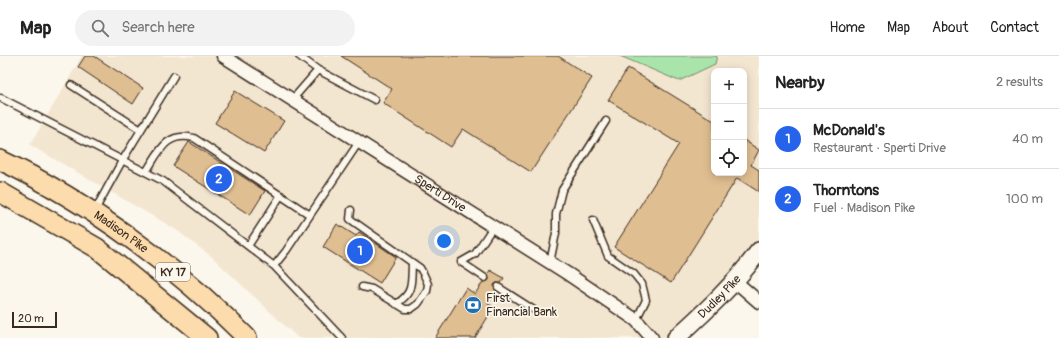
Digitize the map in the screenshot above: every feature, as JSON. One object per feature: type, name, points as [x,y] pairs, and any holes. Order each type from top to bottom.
[{"type":"main road","name":"Madison Pike","points":[[0,160],[26,172],[93,213],[147,250],[228,318],[247,338]]},
{"type":"main road","points":[[0,184],[20,191],[70,219],[93,213]]},
{"type":"main road","name":"KY 17","points":[[0,192],[97,248],[207,338]]},
{"type":"street","name":"Sperti Drive","points":[[223,56],[550,263],[636,320],[652,338]]},
{"type":"street","name":"Dudley Pike","points":[[676,338],[713,305],[759,251]]},
{"type":"street","points":[[735,281],[759,302]]},
{"type":"lane","points":[[299,56],[318,70],[375,100]]},
{"type":"lane","points":[[292,100],[318,70]]},
{"type":"lane","points":[[93,213],[122,161],[174,76]]},
{"type":"lane","points":[[71,86],[141,130]]},
{"type":"lane","points":[[1,98],[122,161],[163,180],[274,266],[342,338]]},
{"type":"lane","points":[[550,263],[556,233],[556,214],[562,190],[606,121]]},
{"type":"lane","points":[[146,172],[165,144],[174,137],[184,135],[194,138],[226,158],[310,215]]},
{"type":"lane","points":[[274,266],[359,142]]},
{"type":"lane","points":[[248,246],[281,195]]},
{"type":"lane","points":[[351,210],[350,219],[420,268],[428,284],[427,291],[418,304],[411,308],[405,309],[372,289],[362,286]]},
{"type":"lane","points":[[593,220],[608,256],[634,274],[642,284],[646,300],[636,320]]},
{"type":"lane","points":[[485,278],[461,262],[475,254],[493,227]]},
{"type":"lane","points":[[396,304],[404,299],[410,291],[412,263]]},
{"type":"lane","points":[[498,287],[534,310]]},
{"type":"shaded area","points":[[82,56],[620,56],[679,81],[715,64],[717,56],[759,56],[759,251],[676,338],[298,338],[212,257],[175,229],[30,145]]},
{"type":"green space","points":[[620,56],[717,56],[715,64],[679,81]]},
{"type":"building","points":[[85,56],[94,56],[143,88],[133,104],[78,67]]},
{"type":"building","points":[[341,56],[558,56],[592,78],[531,172],[463,129],[451,147],[383,103],[392,89]]},
{"type":"building","points":[[628,68],[711,119],[711,176],[747,176],[747,142],[759,150],[751,165],[759,170],[759,192],[737,178],[671,283],[614,247],[679,144],[608,100]]},
{"type":"building","points":[[235,91],[284,121],[264,153],[215,123]]},
{"type":"building","points":[[189,142],[265,191],[250,215],[173,166]]},
{"type":"building","points":[[337,224],[356,236],[359,232],[396,257],[380,283],[323,247]]},
{"type":"building","name":"First Financial Bank","points":[[490,270],[504,278],[501,283],[496,283],[494,285],[496,291],[488,304],[494,307],[475,338],[435,338],[466,288],[475,294],[483,282],[489,280],[488,274]]},
{"type":"place","name":"Thorntons","points":[[219,179]]},
{"type":"place","name":"McDonald's","points":[[360,251]]},
{"type":"place","name":"First Financial Bank","points":[[473,305]]}]
